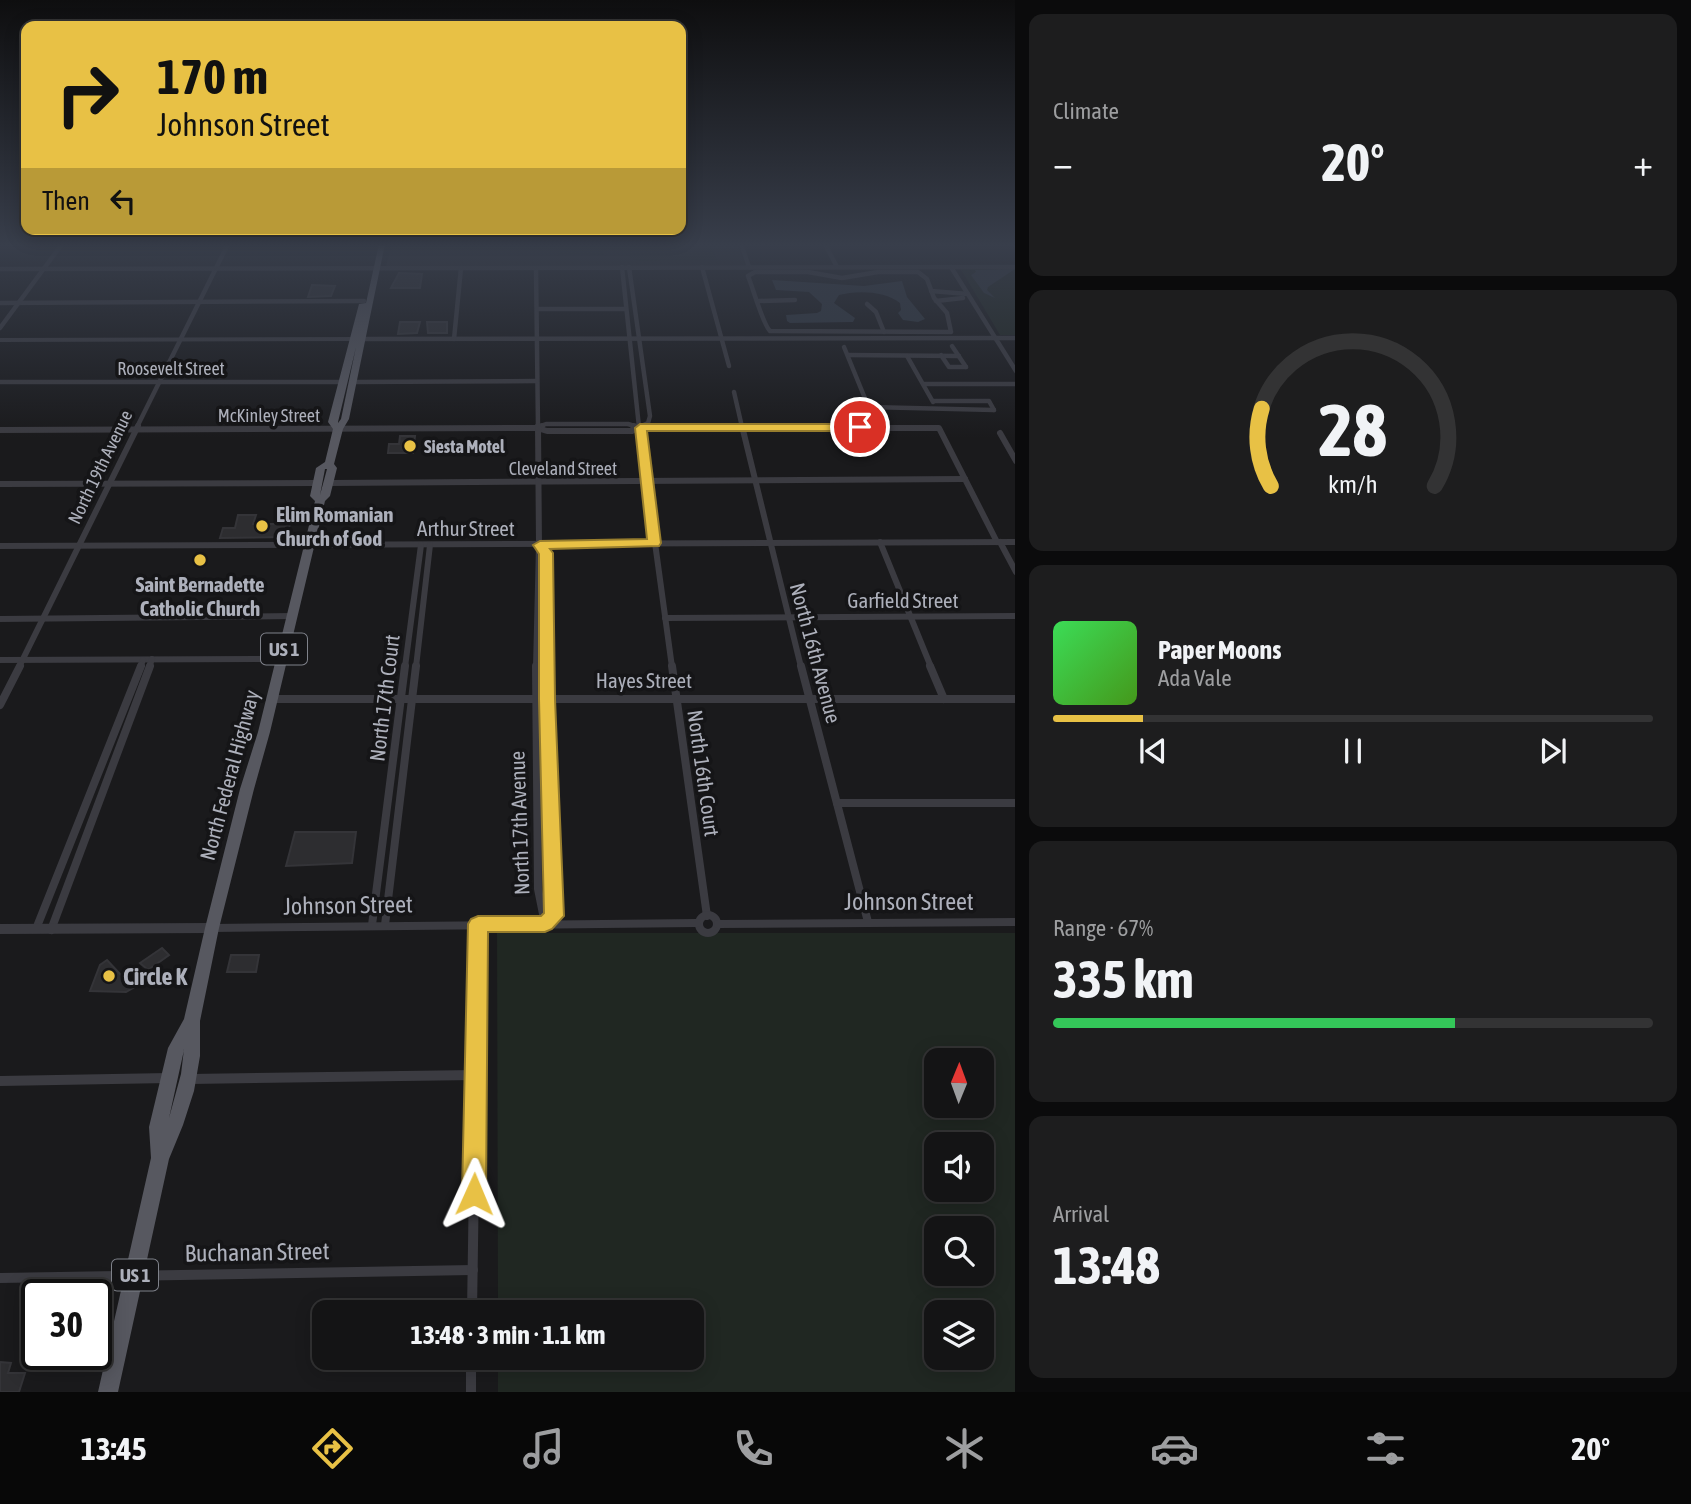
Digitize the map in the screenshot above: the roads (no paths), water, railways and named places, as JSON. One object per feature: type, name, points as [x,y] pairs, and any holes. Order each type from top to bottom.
[{"type":"main road","name":"US 1","points":[[320,500],[325,496],[323,483],[332,468],[329,464],[338,429],[345,419],[363,309]]},
{"type":"main road","name":"US 1","points":[[338,429],[333,422],[342,382],[367,309]]},
{"type":"main road","name":"North Federal Highway","points":[[108,1392],[160,1158],[177,1125],[195,1048],[192,1021],[212,928],[293,616],[320,500]]},
{"type":"main road","name":"North Federal Highway","points":[[160,1158],[158,1127],[176,1048],[192,1021]]},
{"type":"street","points":[[0,328],[14,309]]},
{"type":"street","name":"North 19th Avenue","points":[[0,704],[196,309]]},
{"type":"street","points":[[454,339],[457,309]]},
{"type":"street","points":[[537,309],[626,309]]},
{"type":"street","name":"North 17th Avenue","points":[[537,309],[540,545],[535,699],[538,889],[545,924]]},
{"type":"street","name":"North 16th Court","points":[[626,309],[664,618],[707,916]]},
{"type":"street","points":[[635,309],[650,419],[661,428]]},
{"type":"street","points":[[713,309],[729,366]]},
{"type":"street","points":[[761,309],[766,328],[770,331],[951,332],[947,313],[943,309]]},
{"type":"street","points":[[873,309],[884,332]]},
{"type":"street","points":[[977,309],[1015,369]]},
{"type":"street","points":[[0,340],[1015,338]]},
{"type":"street","points":[[942,355],[949,367],[966,367],[952,345]]},
{"type":"street","points":[[844,347],[873,418]]},
{"type":"street","points":[[848,355],[959,356]]},
{"type":"street","points":[[869,407],[934,403],[989,401],[994,410],[953,410],[934,403],[907,356]]},
{"type":"street","points":[[353,382],[537,381]]},
{"type":"street","name":"Roosevelt Street","points":[[0,382],[342,382]]},
{"type":"street","points":[[924,384],[1015,384]]},
{"type":"street","name":"North 16th Avenue","points":[[734,392],[769,543],[868,922]]},
{"type":"street","points":[[640,428],[650,419]]},
{"type":"street","name":"McKinley Street","points":[[0,430],[537,428],[547,431],[632,431],[640,428],[939,428],[965,479]]},
{"type":"street","points":[[1000,433],[1015,459]]},
{"type":"street","points":[[965,479],[1015,570]]},
{"type":"street","name":"Cleveland Street","points":[[0,484],[965,479]]},
{"type":"street","name":"Arthur Street","points":[[0,546],[1015,541]]},
{"type":"street","points":[[880,542],[944,699]]},
{"type":"street","name":"North 17th Court","points":[[372,925],[421,545]]},
{"type":"street","name":"North 17th Court","points":[[385,925],[430,545]]},
{"type":"street","name":"North 17th Avenue","points":[[540,545],[546,553],[547,699],[554,916],[545,924]]},
{"type":"street","points":[[0,619],[293,616]]},
{"type":"street","name":"Garfield Street","points":[[664,618],[1015,617]]},
{"type":"street","points":[[36,929],[147,659]]},
{"type":"street","points":[[51,930],[147,659]]},
{"type":"street","points":[[0,660],[282,659]]},
{"type":"street","name":"Hayes Street","points":[[272,699],[1015,699]]},
{"type":"street","points":[[837,803],[1015,803]]},
{"type":"street","points":[[381,855],[393,855]]},
{"type":"street","points":[[707,916],[714,918],[718,924],[715,930],[709,932],[702,930],[697,923],[701,917],[707,916]]},
{"type":"street","name":"Johnson Street","points":[[718,924],[1015,922]]},
{"type":"street","name":"Johnson Street","points":[[0,929],[697,923]]},
{"type":"street","points":[[472,1300],[478,924]]},
{"type":"street","points":[[187,1079],[476,1075]]},
{"type":"street","points":[[0,1081],[169,1078]]},
{"type":"street","name":"Buchanan Street","points":[[0,1278],[473,1270]]},
{"type":"street","points":[[471,1370],[471,1392]]},
{"type":"place","name":"Siesta Motel","points":[[410,446]]},
{"type":"place","name":"Elim Romanian Church of God","points":[[262,526]]},
{"type":"place","name":"Saint Bernadette Catholic Church","points":[[200,560]]},
{"type":"place","name":"Circle K","points":[[109,976]]}]
